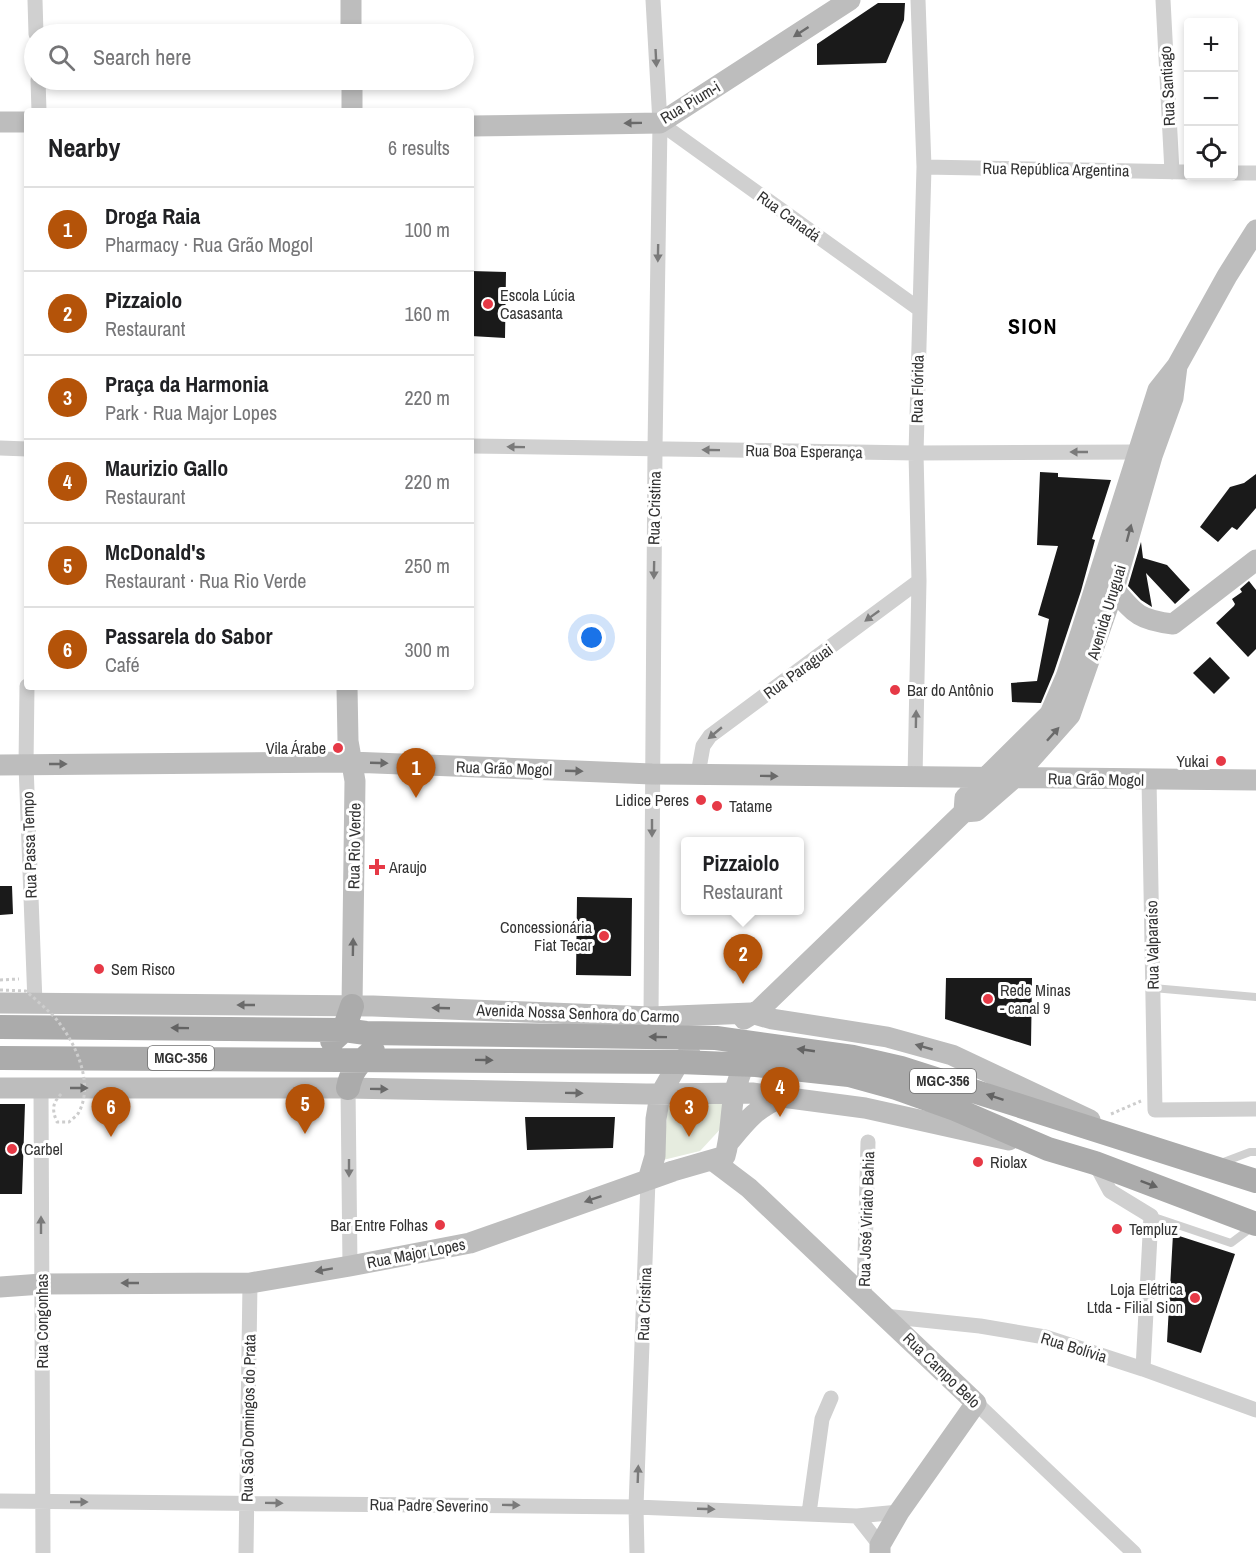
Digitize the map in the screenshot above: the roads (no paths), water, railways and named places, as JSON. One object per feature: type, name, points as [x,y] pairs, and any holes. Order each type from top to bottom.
[{"type":"main road","points":[[243,1058],[276,1047],[316,1047],[335,1040],[344,1030],[352,1006]]},
{"type":"main road","name":"Avenida Nossa Senhora do Carmo","points":[[0,1027],[344,1030],[366,1033],[716,1038],[747,1054],[849,1075],[896,1088],[955,1109],[1048,1149],[1095,1163],[1256,1224]]},
{"type":"main road","points":[[348,1088],[350,1077],[363,1059],[374,1050],[438,1043],[468,1033]]},
{"type":"main road","name":"Avenida Nossa Senhora do Carmo","points":[[0,1058],[679,1062],[747,1054],[853,1057],[902,1068],[1256,1181]]},
{"type":"street","points":[[35,0],[36,24]]},
{"type":"street","points":[[351,0],[351,24]]},
{"type":"street","name":"Rua Cristina","points":[[651,1017],[660,123],[653,0]]},
{"type":"street","name":"Rua Pium-i","points":[[474,126],[660,123],[850,0]]},
{"type":"street","name":"Rua Flórida","points":[[918,0],[924,167],[916,453],[926,778]]},
{"type":"street","name":"Rua Santiago","points":[[1163,0],[1172,172]]},
{"type":"street","points":[[38,90],[39,108]]},
{"type":"street","points":[[352,90],[352,108]]},
{"type":"street","points":[[0,122],[24,122]]},
{"type":"street","name":"Rua Canadá","points":[[660,123],[919,309]]},
{"type":"street","name":"Rua República Argentina","points":[[924,167],[1184,172]]},
{"type":"street","points":[[1238,173],[1256,173]]},
{"type":"street","name":"Avenida Uruguai","points":[[679,1062],[759,1010],[964,805],[986,776],[1050,714],[1082,632],[1158,390],[1177,366],[1227,276],[1256,230]]},
{"type":"street","name":"Avenida Uruguai","points":[[964,805],[976,811],[1014,778],[1071,715],[1114,589],[1152,456],[1173,398],[1177,366]]},
{"type":"street","name":"Rua Boa Esperança","points":[[474,446],[916,453],[1138,452]]},
{"type":"street","points":[[0,448],[24,449]]},
{"type":"street","points":[[1114,589],[1133,611],[1152,622],[1173,624],[1256,560]]},
{"type":"street","name":"Rua Paraguai","points":[[698,774],[703,746],[710,736],[919,581]]},
{"type":"street","points":[[1082,632],[1104,619],[1133,611]]},
{"type":"street","name":"Rua Passa Tempo","points":[[27,690],[26,765],[35,1004]]},
{"type":"street","name":"Rua Rio Verde","points":[[347,690],[348,741],[355,781],[352,1006]]},
{"type":"street","name":"Rua Grão Mogol","points":[[0,765],[350,762],[652,774],[1256,780]]},
{"type":"street","points":[[926,778],[957,788],[964,805]]},
{"type":"street","name":"Rua Valparaíso","points":[[1149,779],[1155,1102],[1256,1109]]},
{"type":"street","points":[[787,981],[778,1004],[778,1011],[787,1022]]},
{"type":"street","name":"Avenida Nossa Senhora do Carmo","points":[[0,1003],[352,1006],[651,1017],[752,1013],[787,1022],[887,1037],[952,1055],[1131,1142]]},
{"type":"street","points":[[722,1153],[735,1093],[747,1054],[752,1013]]},
{"type":"street","name":"Rua Cristina","points":[[637,1553],[636,1507],[648,1180],[655,1156],[656,1119],[660,1095],[679,1062]]},
{"type":"street","name":"Avenida Nossa Senhora do Carmo","points":[[0,1088],[348,1088],[660,1095],[752,1092],[866,1108],[1048,1149]]},
{"type":"street","points":[[348,1088],[350,1266]]},
{"type":"street","name":"Rua Congonhas","points":[[40,1089],[43,1553]]},
{"type":"street","points":[[722,1153],[750,1117],[766,1104],[784,1096]]},
{"type":"street","name":"Rua José Viriato Bahia","points":[[864,1295],[868,1142]]},
{"type":"street","name":"Rua Major Lopes","points":[[0,1287],[42,1284],[250,1283],[350,1266],[470,1243],[722,1153]]},
{"type":"street","name":"Rua Campo Belo","points":[[722,1153],[749,1188],[1134,1553]]},
{"type":"street","points":[[655,1156],[661,1166],[673,1171]]},
{"type":"street","points":[[1095,1163],[1110,1191],[1151,1216],[1143,1369]]},
{"type":"street","name":"Rua São Domingos do Prata","points":[[246,1553],[250,1283]]},
{"type":"street","name":"Rua Bolívia","points":[[885,1316],[980,1326],[1045,1337],[1143,1369],[1256,1410]]},
{"type":"street","points":[[809,1513],[822,1419],[831,1398]]},
{"type":"street","points":[[857,1516],[880,1549],[899,1512],[976,1403]]},
{"type":"street","name":"Rua Padre Severino","points":[[0,1501],[636,1507],[857,1516],[899,1512]]},
{"type":"lane","points":[[1153,988],[1256,997]]},
{"type":"lane","points":[[1212,1166],[1250,1152],[1256,1152]]},
{"type":"lane","points":[[1151,1216],[1231,1243],[1256,1224]]},
{"type":"place","name":"Escola Lúcia Casasanta","points":[[488,304]]},
{"type":"place","name":"Bar do Antônio","points":[[895,690]]},
{"type":"place","name":"Vila Árabe","points":[[338,748]]},
{"type":"place","name":"Yukai","points":[[1221,761]]},
{"type":"place","name":"Droga Raia","points":[[416,798]]},
{"type":"place","name":"Lidice Peres","points":[[701,800]]},
{"type":"place","name":"Tatame","points":[[717,806]]},
{"type":"place","name":"Araujo","points":[[377,867]]},
{"type":"place","name":"Concessionária Fiat Tecar","points":[[604,936]]},
{"type":"place","name":"Sem Risco","points":[[99,969]]},
{"type":"place","name":"Pizzaiolo","points":[[743,984]]},
{"type":"place","name":"Rede Minas - canal 9","points":[[988,999]]},
{"type":"place","name":"Maurizio Gallo","points":[[780,1117]]},
{"type":"place","name":"McDonald's","points":[[305,1134]]},
{"type":"place","name":"Passarela do Sabor","points":[[111,1137]]},
{"type":"place","name":"Praça da Harmonia","points":[[689,1137]]},
{"type":"place","name":"Carbel","points":[[12,1149]]},
{"type":"place","name":"Riolax","points":[[978,1162]]},
{"type":"place","name":"Bar Entre Folhas","points":[[440,1225]]},
{"type":"place","name":"Templuz","points":[[1117,1229]]},
{"type":"place","name":"Loja Elétrica Ltda - Filial Sion","points":[[1195,1298]]},
{"type":"district","name":"SION","points":[[1033,326]]}]
